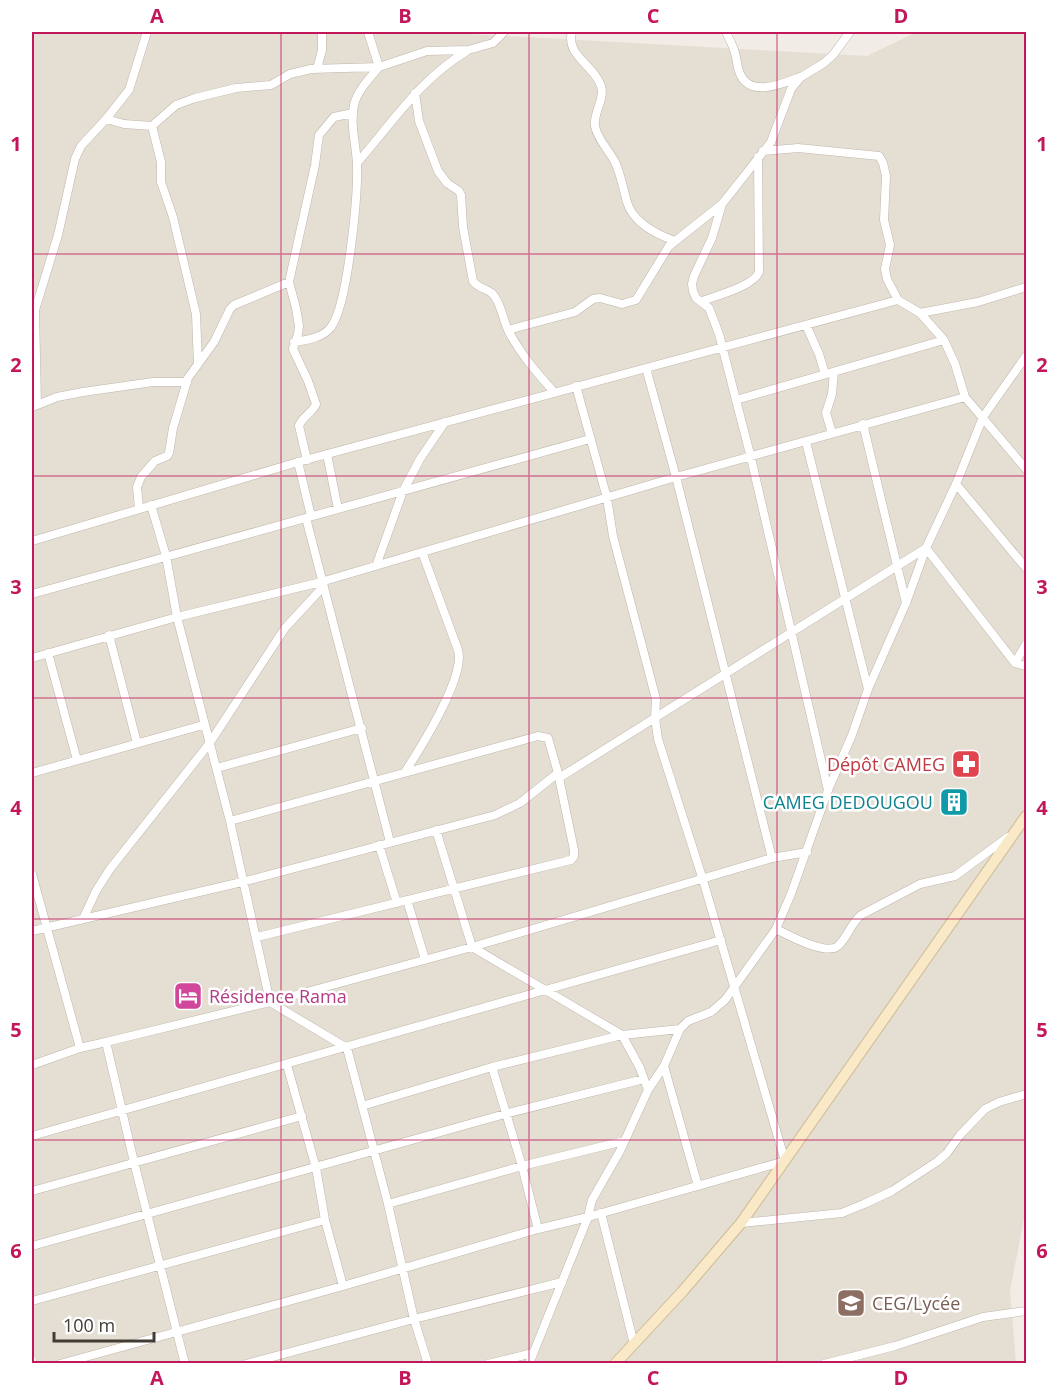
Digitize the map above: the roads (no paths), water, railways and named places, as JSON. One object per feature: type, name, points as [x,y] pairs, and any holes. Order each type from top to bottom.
[{"type":"main road","points":[[615,1364],[682,1292],[741,1223],[1026,816]]},
{"type":"street","points":[[147,32],[129,90],[81,146],[75,159],[58,235],[35,309],[34,406],[57,397],[83,392],[153,382],[187,382]]},
{"type":"street","points":[[317,69],[322,50],[322,32]]},
{"type":"street","points":[[368,32],[379,67]]},
{"type":"street","points":[[106,119],[124,124],[152,126],[176,105],[195,98],[236,88],[271,86],[290,74],[317,69],[379,67],[427,51],[468,50],[493,43],[504,32]]},
{"type":"street","points":[[572,32],[570,39],[575,51],[594,73],[601,86],[601,105],[595,127],[615,164],[631,211],[649,229],[675,241]]},
{"type":"street","points":[[726,32],[736,54],[739,73],[748,84],[756,87],[767,87],[801,77],[833,55],[850,32]]},
{"type":"street","points":[[357,163],[415,93],[431,77],[468,50]]},
{"type":"street","points":[[294,342],[320,336],[332,326],[337,316],[353,233],[357,163],[353,113],[356,98],[379,67]]},
{"type":"street","points":[[508,330],[575,312],[593,299],[600,298],[622,304],[636,300],[656,266],[675,241],[722,204],[771,142],[791,89],[801,77]]},
{"type":"street","points":[[415,93],[419,121],[438,171],[447,183],[461,195],[463,228],[473,281],[494,295],[508,330],[530,364],[554,392]]},
{"type":"street","points":[[307,460],[299,426],[300,421],[313,411],[316,404],[293,349],[299,326],[290,282],[320,135],[334,117],[353,113]]},
{"type":"street","points":[[152,126],[161,162],[161,182],[173,217],[196,314],[198,364]]},
{"type":"street","points":[[761,154],[798,148],[879,156],[886,176],[884,220],[890,245],[885,269],[887,279],[898,300],[920,313],[944,340],[965,397],[1026,469]]},
{"type":"street","points":[[702,302],[740,286],[757,277],[759,272],[761,154]]},
{"type":"street","points":[[722,204],[712,238],[692,281],[694,295],[714,316],[751,458],[828,790]]},
{"type":"street","points":[[139,508],[136,497],[141,477],[155,461],[169,453],[173,428],[187,382],[214,342],[234,305],[290,282]]},
{"type":"street","points":[[920,313],[978,302],[1026,286]]},
{"type":"street","points":[[32,541],[298,462],[898,300]]},
{"type":"street","points":[[806,325],[829,373],[832,394],[826,413],[832,434]]},
{"type":"street","points":[[736,400],[944,340]]},
{"type":"street","points":[[529,1364],[588,1217],[592,1200],[648,1090],[664,1066],[680,1029],[688,1021],[716,1009],[735,989],[776,928],[868,689],[983,417],[1026,356]]},
{"type":"street","points":[[646,368],[676,477],[772,858]]},
{"type":"street","points":[[60,1364],[343,1287],[538,1229],[601,1214],[785,1161],[703,880],[658,739],[654,718],[656,699],[613,536],[607,498],[576,386]]},
{"type":"street","points":[[32,658],[177,617],[322,584],[676,477],[965,397]]},
{"type":"street","points":[[376,566],[402,491],[445,422]]},
{"type":"street","points":[[863,424],[906,603]]},
{"type":"street","points":[[32,594],[590,439]]},
{"type":"street","points":[[806,442],[868,689]]},
{"type":"street","points":[[327,454],[338,509]]},
{"type":"street","points":[[298,462],[322,584],[362,728],[390,842]]},
{"type":"street","points":[[956,484],[1026,568]]},
{"type":"street","points":[[151,505],[166,556],[177,617],[203,725],[217,768],[230,821],[270,1002],[347,1048],[375,1151],[414,1319],[428,1364]]},
{"type":"street","points":[[32,931],[242,882],[502,812],[520,803],[558,776],[926,548]]},
{"type":"street","points":[[926,548],[1016,663],[1026,666]]},
{"type":"street","points":[[405,772],[437,717],[460,661],[422,552]]},
{"type":"street","points":[[83,919],[96,891],[110,869],[209,744],[285,628],[322,584]]},
{"type":"street","points":[[109,635],[137,743]]},
{"type":"street","points":[[1016,663],[1026,644]]},
{"type":"street","points":[[48,653],[77,760]]},
{"type":"street","points":[[32,773],[203,725]]},
{"type":"street","points":[[217,768],[362,728]]},
{"type":"street","points":[[230,821],[542,736],[548,738],[558,776],[574,850],[571,860],[257,937]]},
{"type":"street","points":[[435,830],[472,947],[622,1035],[640,1068],[648,1090]]},
{"type":"street","points":[[776,928],[805,942],[833,949],[839,945],[861,915],[920,884],[955,876],[1014,833]]},
{"type":"street","points":[[379,845],[397,903]]},
{"type":"street","points":[[32,1065],[80,1048],[270,1002],[472,947],[772,858],[807,852]]},
{"type":"street","points":[[32,873],[45,928],[80,1048]]},
{"type":"street","points":[[407,900],[425,959]]},
{"type":"street","points":[[32,1137],[721,940]]},
{"type":"street","points":[[362,1106],[492,1067],[622,1035],[680,1029]]},
{"type":"street","points":[[106,1042],[185,1364]]},
{"type":"street","points":[[287,1065],[316,1168],[325,1220],[343,1287]]},
{"type":"street","points":[[664,1066],[698,1186]]},
{"type":"street","points":[[492,1067],[522,1166],[538,1229]]},
{"type":"street","points":[[32,1246],[505,1114],[644,1079]]},
{"type":"street","points":[[741,1223],[842,1213],[864,1204],[892,1191],[938,1161],[985,1109],[1026,1094]]},
{"type":"street","points":[[32,1191],[302,1116]]},
{"type":"street","points":[[388,1204],[522,1166],[624,1141]]},
{"type":"street","points":[[601,1214],[634,1344]]},
{"type":"street","points":[[32,1301],[325,1220]]},
{"type":"street","points":[[246,1364],[562,1282]]},
{"type":"street","points":[[824,1364],[895,1346],[984,1317],[1026,1311]]},
{"type":"street","points":[[488,1364],[533,1353]]},
{"type":"place","name":"Dépôt CAMEG","points":[[966,764]]},
{"type":"place","name":"CAMEG DEDOUGOU","points":[[954,802]]},
{"type":"place","name":"Résidence Rama","points":[[188,996]]},
{"type":"place","name":"CEG/Lycée","points":[[851,1303]]}]
